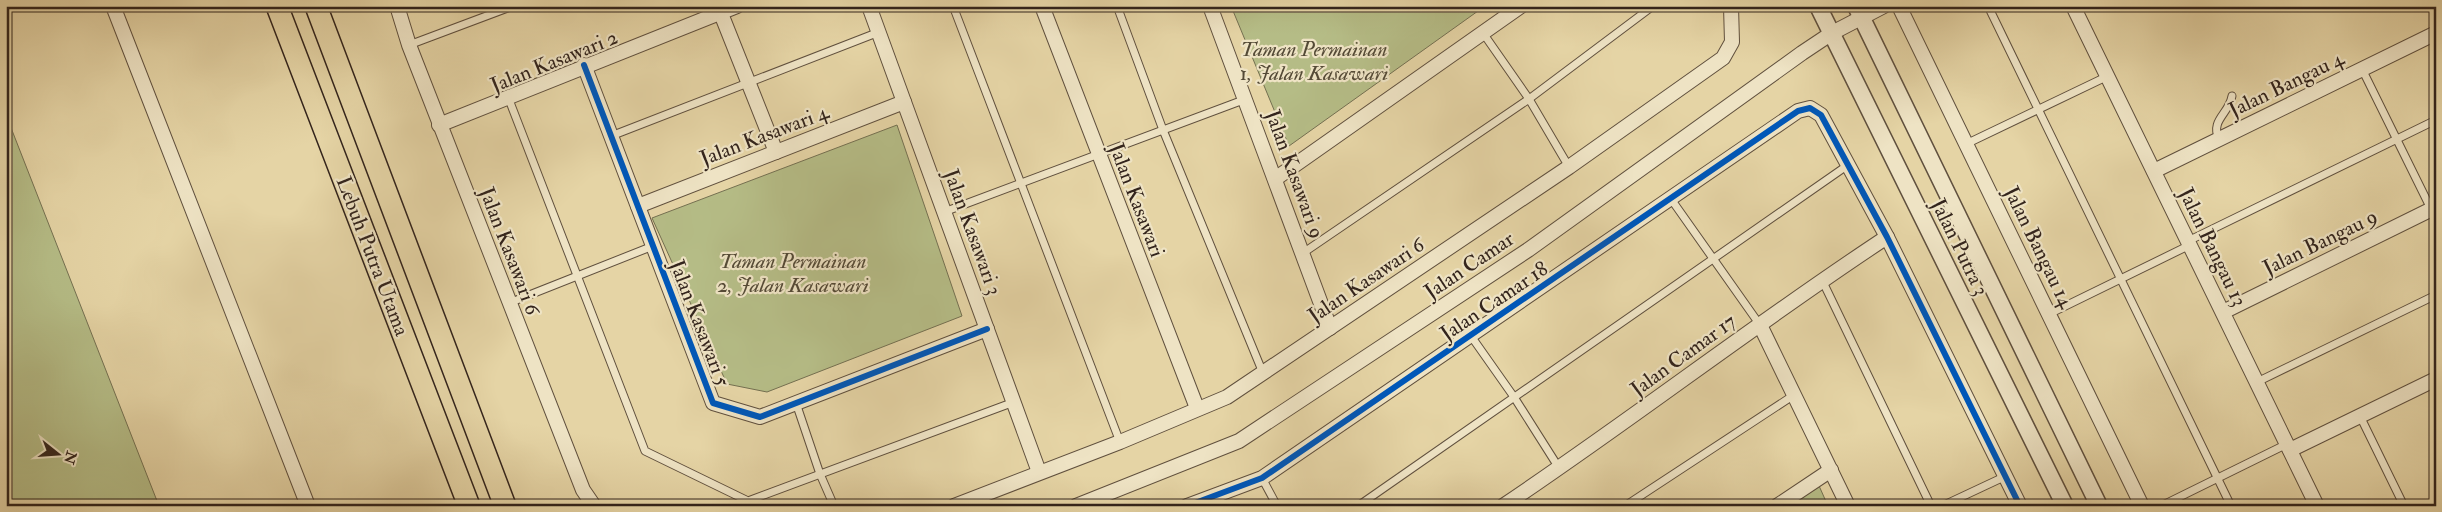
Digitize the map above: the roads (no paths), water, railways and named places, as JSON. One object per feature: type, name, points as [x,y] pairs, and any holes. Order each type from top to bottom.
[{"type":"main road","name":"Lebuh Putra Utama","points":[[278,6],[469,506]]},
{"type":"main road","name":"Lebuh Putra Utama","points":[[316,6],[505,506]]},
{"type":"street","points":[[113,6],[308,506]]},
{"type":"street","name":"Jalan Kasawari 6","points":[[397,6],[408,45],[509,304],[583,490],[594,506]]},
{"type":"street","name":"Jalan Kasawari 2","points":[[439,124],[719,10],[737,6]]},
{"type":"street","name":"Jalan Kasawari 3","points":[[869,6],[1039,472]]},
{"type":"street","name":"Jalan Kasawari","points":[[1042,6],[1197,408]]},
{"type":"street","name":"Jalan Kasawari 9","points":[[1210,6],[1330,328]]},
{"type":"street","points":[[1275,179],[1521,6]]},
{"type":"street","name":"Jalan Kasawari 6","points":[[954,506],[1120,442],[1227,396],[1263,373],[1569,167],[1723,58],[1732,42],[1731,6]]},
{"type":"street","name":"Jalan Putra 3","points":[[1818,6],[2064,506]]},
{"type":"street","points":[[1859,12],[1884,6]]},
{"type":"street","name":"Jalan Bangau 14","points":[[1899,6],[2142,506]]},
{"type":"street","name":"Jalan Bangau 13","points":[[2074,6],[2317,506]]},
{"type":"street","points":[[719,10],[776,152]]},
{"type":"street","name":"Jalan Putra 3","points":[[1859,12],[2100,506]]},
{"type":"street","name":"Jalan Camar","points":[[1076,506],[1239,441],[1528,250],[1832,34],[1859,12]]},
{"type":"street","name":"Jalan Bangau 4","points":[[2154,171],[2436,33]]},
{"type":"street","name":"Jalan Kasawari 5","points":[[584,65],[713,403],[760,417],[987,329]]},
{"type":"street","name":"Jalan Kasawari 4","points":[[638,206],[904,102]]},
{"type":"street","name":"Jalan Camar 18","points":[[1187,506],[1262,478],[1798,111],[1810,108],[1821,115],[1848,165]]},
{"type":"street","points":[[1848,165],[1887,237],[2020,506]]},
{"type":"street","name":"Jalan Bangau 9","points":[[2223,312],[2434,212]]},
{"type":"street","name":"Jalan Camar 17","points":[[1503,506],[1822,280],[1887,237]]},
{"type":"street","points":[[1760,325],[1848,506]]},
{"type":"street","points":[[2288,447],[2434,383]]},
{"type":"street","points":[[1777,506],[1831,470]]},
{"type":"lane","points":[[408,45],[513,6]]},
{"type":"lane","points":[[952,6],[1120,442]]},
{"type":"lane","points":[[1117,6],[1163,130],[1263,373]]},
{"type":"lane","points":[[1303,253],[1529,99],[1654,6]]},
{"type":"lane","points":[[1988,6],[2230,506]]},
{"type":"lane","points":[[611,136],[879,32]]},
{"type":"lane","points":[[1483,33],[1529,99],[1569,167]]},
{"type":"lane","points":[[2362,69],[2434,212]]},
{"type":"lane","points":[[1966,144],[2108,76]]},
{"type":"lane","points":[[2219,139],[2216,126],[2219,117],[2231,105],[2232,96]]},
{"type":"lane","points":[[508,97],[576,278],[644,450],[748,501],[1014,402]]},
{"type":"lane","points":[[944,212],[1246,99]]},
{"type":"lane","points":[[2049,314],[2436,120]]},
{"type":"lane","points":[[1358,506],[1848,165]]},
{"type":"lane","points":[[1671,199],[1760,325]]},
{"type":"lane","points":[[509,304],[653,246]]},
{"type":"lane","points":[[1822,280],[1931,506]]},
{"type":"lane","points":[[2257,382],[2436,294]]},
{"type":"lane","points":[[1471,336],[1514,397],[1559,468]]},
{"type":"lane","points":[[1626,506],[1794,396]]},
{"type":"lane","points":[[796,403],[820,474],[834,506]]},
{"type":"lane","points":[[2360,416],[2404,506]]},
{"type":"lane","points":[[2161,506],[2288,447]]},
{"type":"lane","points":[[1942,506],[2006,476]]},
{"type":"lane","points":[[1262,478],[1278,506]]},
{"type":"park label","name":"Taman Permainan 1, Jalan Kasawari","points":[[1314,61]]},
{"type":"park label","name":"Taman Permainan 2, Jalan Kasawari","points":[[793,273]]}]
